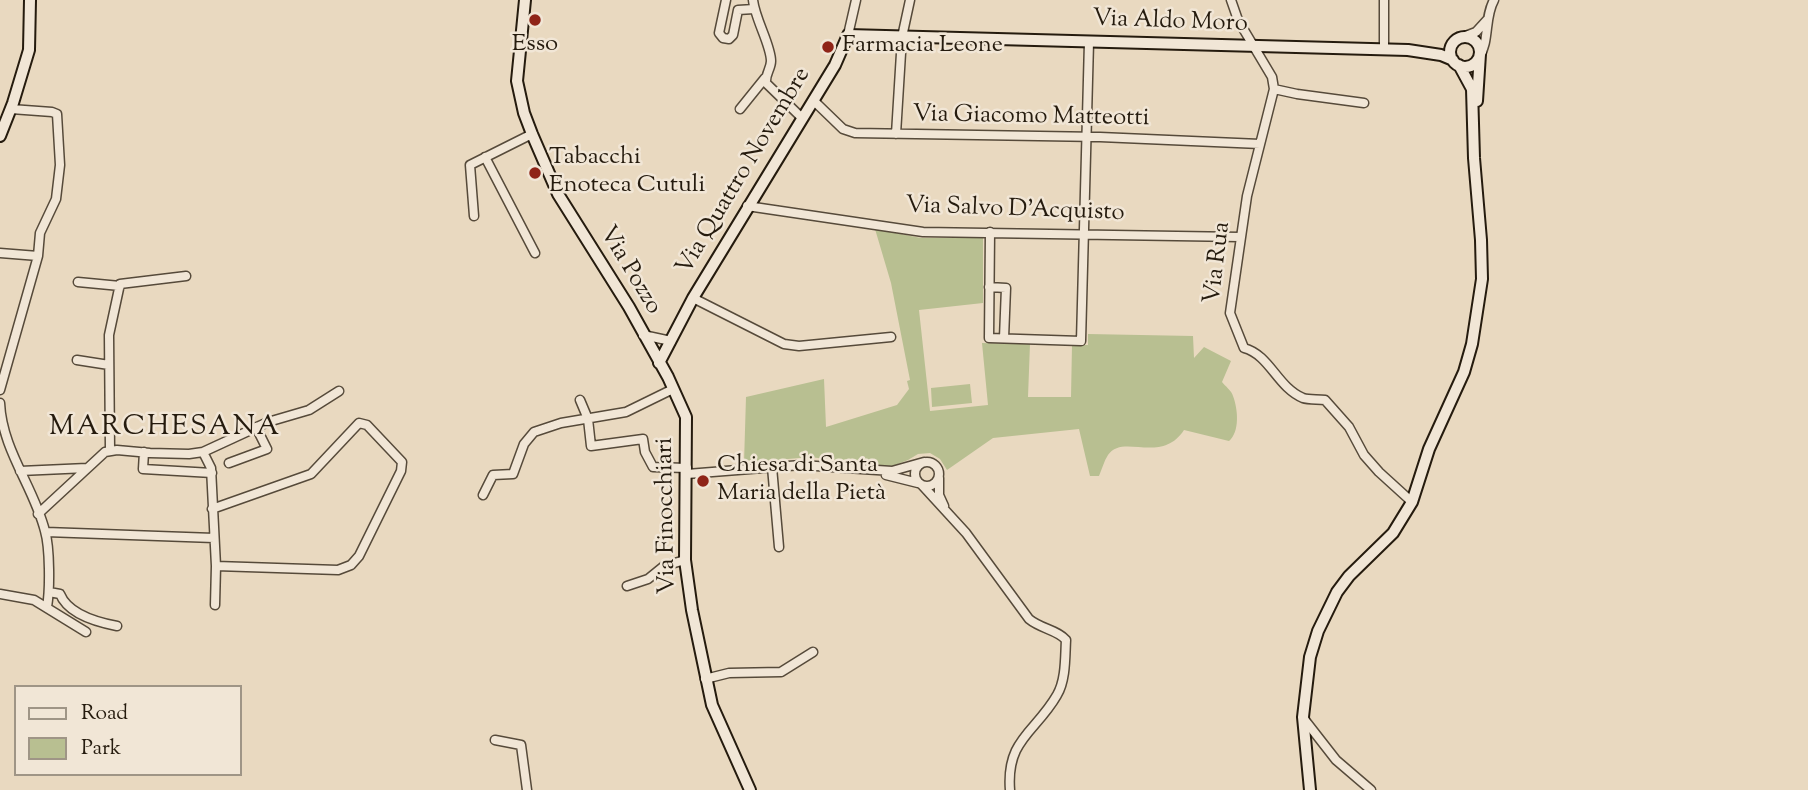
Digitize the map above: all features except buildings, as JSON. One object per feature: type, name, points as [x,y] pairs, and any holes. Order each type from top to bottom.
[{"type":"street","points":[[0,136],[29,50],[30,0]]},
{"type":"street","name":"Via Pozzo","points":[[525,0],[517,81],[524,113],[558,194],[629,307],[659,363]]},
{"type":"street","points":[[726,0],[719,33],[723,38],[733,35],[738,10],[754,4],[771,58],[765,78],[740,109]]},
{"type":"street","name":"Via Quattro Novembre","points":[[659,363],[693,298],[747,206],[835,65],[848,35],[856,0]]},
{"type":"street","points":[[896,134],[902,37],[911,0]]},
{"type":"street","points":[[1231,0],[1238,20],[1272,77],[1274,89],[1364,103]]},
{"type":"street","points":[[1384,0],[1384,49]]},
{"type":"street","points":[[1408,50],[1441,55],[1456,63],[1470,66],[1485,44],[1490,9],[1494,0]]},
{"type":"street","points":[[1408,50],[1441,46],[1459,39],[1480,29],[1489,18]]},
{"type":"street","name":"Via Aldo Moro","points":[[848,35],[1408,50]]},
{"type":"street","points":[[1459,39],[1475,41],[1480,55],[1479,94],[1474,110]]},
{"type":"street","points":[[1310,790],[1303,717],[1310,657],[1328,608],[1349,576],[1393,533],[1412,502],[1429,449],[1464,372],[1472,345],[1482,266],[1474,158],[1474,110],[1470,83],[1456,63],[1451,50],[1459,39]]},
{"type":"street","points":[[990,232],[989,338],[1081,341],[1089,42]]},
{"type":"street","points":[[765,78],[765,83],[801,117]]},
{"type":"street","name":"Via Rua","points":[[1274,89],[1247,196],[1230,313],[1244,348],[1258,351],[1278,379],[1303,398],[1325,400],[1349,426],[1364,455],[1412,502]]},
{"type":"street","name":"Via Giacomo Matteotti","points":[[813,100],[830,118],[849,132],[1260,144]]},
{"type":"street","points":[[0,390],[37,256],[40,233],[56,198],[60,165],[57,114],[11,109]]},
{"type":"street","points":[[474,216],[470,164],[532,134]]},
{"type":"street","points":[[485,157],[535,253]]},
{"type":"street","name":"Via Salvo D'Acquisto","points":[[747,206],[923,232],[1240,237]]},
{"type":"street","points":[[0,253],[37,256]]},
{"type":"street","points":[[78,282],[120,286],[186,276]]},
{"type":"street","points":[[110,450],[109,335],[120,286]]},
{"type":"street","points":[[989,287],[1006,288],[1004,338]]},
{"type":"street","points":[[693,298],[785,344],[799,346],[891,337]]},
{"type":"street","points":[[643,335],[671,341]]},
{"type":"street","points":[[77,360],[109,365]]},
{"type":"street","name":"Via Finocchiari","points":[[659,363],[688,424],[685,560],[705,679],[712,705],[750,790]]},
{"type":"street","points":[[483,495],[493,475],[513,474],[527,439],[534,432],[561,423],[626,412],[673,389]]},
{"type":"street","points":[[38,514],[105,452],[203,452],[256,427],[309,410],[339,391]]},
{"type":"street","points":[[580,400],[588,419],[591,446],[643,439],[645,452],[653,467],[687,471],[819,465],[892,471],[925,462],[937,467],[939,495],[950,514]]},
{"type":"street","points":[[0,403],[1,422],[46,533],[49,592],[47,607]]},
{"type":"street","points":[[212,509],[311,474],[359,423],[367,425],[402,462],[401,471],[359,556],[345,569],[216,566]]},
{"type":"street","points":[[229,463],[267,449],[256,427]]},
{"type":"street","points":[[144,452],[143,470],[212,473]]},
{"type":"street","points":[[203,452],[212,473],[215,605]]},
{"type":"street","points":[[925,462],[915,471],[916,481],[950,514],[978,547],[1030,619],[1066,640],[1059,692],[1020,742],[1010,770],[1010,790]]},
{"type":"street","points":[[772,467],[779,547]]},
{"type":"street","points":[[20,471],[87,468]]},
{"type":"street","points":[[870,471],[930,486],[939,477]]},
{"type":"street","points":[[46,533],[214,538]]},
{"type":"street","points":[[627,586],[648,579],[664,566],[685,560]]},
{"type":"street","points":[[49,592],[60,594],[63,603],[94,622],[117,626]]},
{"type":"street","points":[[0,594],[34,600],[86,632]]},
{"type":"street","points":[[705,679],[740,672],[781,672],[813,652]]},
{"type":"street","points":[[1303,717],[1336,760],[1371,790]]},
{"type":"street","points":[[495,740],[521,745],[527,790]]},
{"type":"green space","points":[[875,229],[921,238],[983,238],[983,303],[919,310],[930,411],[988,405],[982,343],[1030,344],[1028,397],[1071,397],[1072,345],[1088,345],[1088,334],[1193,336],[1194,358],[1204,347],[1231,361],[1222,382],[1232,394],[1236,407],[1237,420],[1233,437],[1229,441],[1184,430],[1165,446],[1115,449],[1108,455],[1099,476],[1090,476],[1079,429],[993,438],[947,470],[940,459],[930,453],[918,454],[890,467],[810,457],[744,463],[746,397],[824,379],[826,427],[897,405],[909,389],[907,381],[910,380],[891,283]]},
{"type":"green space","points":[[970,384],[972,403],[932,407],[931,388]]},
{"type":"place","name":"Esso","points":[[535,20]]},
{"type":"place","name":"Farmacia Leone","points":[[828,47]]},
{"type":"place","name":"Tabacchi Enoteca Cutuli","points":[[535,173]]},
{"type":"place","name":"Chiesa di Santa Maria della Pietà","points":[[703,481]]},
{"type":"district","name":"MARCHESANA","points":[[165,429]]}]
